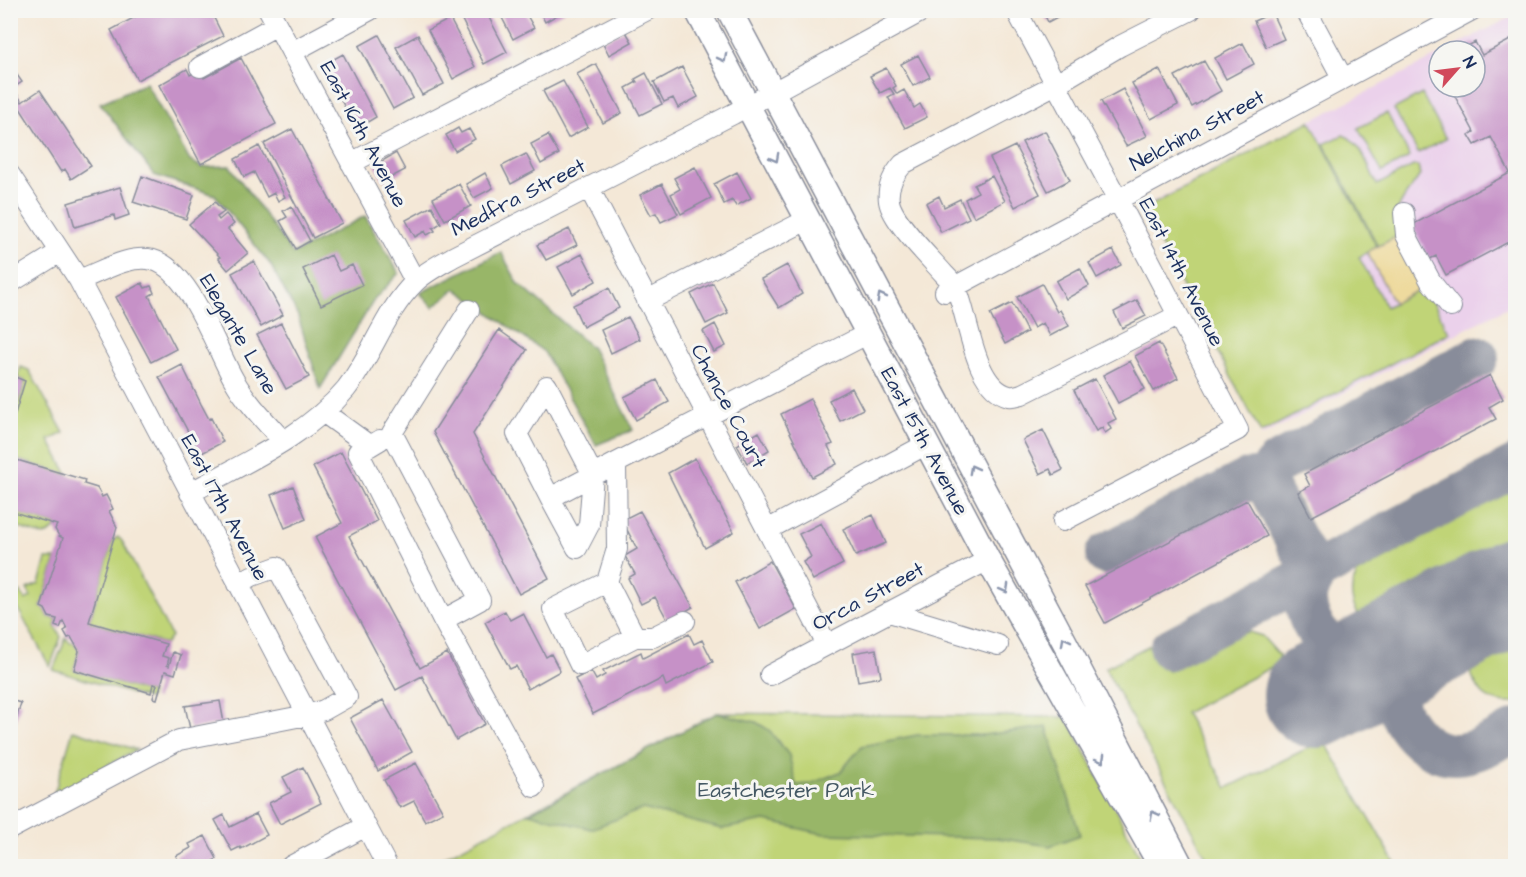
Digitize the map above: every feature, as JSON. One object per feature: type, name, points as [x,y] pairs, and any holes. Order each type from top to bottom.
[{"type":"main road","name":"East 15th Avenue","points":[[697,10],[988,560],[1161,867]]},
{"type":"main road","name":"East 15th Avenue","points":[[729,10],[1071,654],[1181,867]]},
{"type":"street","points":[[292,52],[370,10]]},
{"type":"street","points":[[351,163],[647,10]]},
{"type":"street","name":"Medfra Street","points":[[190,493],[283,441],[323,412],[356,375],[396,307],[416,281],[453,256],[748,106],[924,10]]},
{"type":"street","name":"East 14th Avenue","points":[[1016,10],[1238,430],[1063,521]]},
{"type":"street","points":[[1177,316],[1022,394],[1010,396],[997,390],[987,380],[950,289],[898,221],[889,202],[890,185],[903,164],[1191,10]]},
{"type":"street","points":[[1306,10],[1343,79]]},
{"type":"street","name":"Nelchina Street","points":[[950,289],[1472,10]]},
{"type":"street","points":[[200,67],[273,18]]},
{"type":"street","name":"East 16th Avenue","points":[[273,18],[416,281]]},
{"type":"street","name":"East 17th Avenue","points":[[10,175],[79,280],[387,867]]},
{"type":"street","name":"Chance Court","points":[[589,188],[827,645]]},
{"type":"street","points":[[1404,213],[1406,235],[1431,282],[1451,307]]},
{"type":"street","points":[[647,301],[807,220]]},
{"type":"street","points":[[10,283],[60,252]]},
{"type":"street","name":"Elegante Lane","points":[[79,280],[130,260],[153,260],[171,271],[186,286],[234,381],[253,408],[283,441]]},
{"type":"street","points":[[469,310],[392,433],[358,452],[443,620],[534,787]]},
{"type":"street","points":[[550,498],[867,334]]},
{"type":"street","points":[[547,386],[593,475],[589,525],[577,548],[550,498],[517,434],[547,386]]},
{"type":"street","points":[[323,412],[370,446]]},
{"type":"street","points":[[392,433],[480,600],[443,620]]},
{"type":"street","points":[[767,531],[927,444]]},
{"type":"street","points":[[616,462],[617,549],[606,582],[553,609],[580,665],[634,637],[653,637],[685,621]]},
{"type":"street","name":"Orca Street","points":[[770,675],[988,560]]},
{"type":"street","points":[[10,829],[178,740],[307,715],[324,710],[347,697],[277,567],[238,584]]},
{"type":"street","points":[[606,582],[634,637]]},
{"type":"street","points":[[889,612],[998,645]]},
{"type":"street","points":[[291,867],[366,826]]},
{"type":"shaded area","points":[[1515,15],[1515,37],[1487,52],[1487,39],[1469,39]]},
{"type":"shaded area","points":[[1427,61],[1427,99],[1456,99],[1474,132],[1491,137],[1510,173],[1430,259],[1436,256],[1446,275],[1515,238],[1515,303],[1262,436],[1141,208]]},
{"type":"green space","points":[[146,83],[190,161],[202,167],[230,166],[293,254],[365,216],[399,273],[374,300],[320,389],[298,316],[270,264],[215,195],[154,175],[100,103]]},
{"type":"green space","points":[[1422,94],[1446,139],[1418,153],[1394,109]]},
{"type":"green space","points":[[1387,113],[1410,157],[1382,172],[1358,128]]},
{"type":"green space","points":[[1310,121],[1377,247],[1359,257],[1386,307],[1425,286],[1449,333],[1261,433],[1142,210]]},
{"type":"green space","points":[[1343,135],[1360,149],[1377,185],[1413,166],[1418,166],[1420,175],[1401,202],[1397,216],[1399,236],[1378,246],[1324,144]]},
{"type":"green space","points":[[501,252],[518,283],[592,348],[633,430],[596,445],[544,352],[456,289],[433,307],[420,293]]},
{"type":"green space","points":[[21,367],[29,370],[64,433],[49,440],[68,475],[11,458],[11,429],[25,381],[17,378]]},
{"type":"green space","points":[[1515,488],[1515,547],[1373,622],[1365,623],[1356,611],[1352,599],[1352,586],[1358,573]]},
{"type":"green space","points":[[11,511],[57,525],[44,536],[11,525]]},
{"type":"green space","points":[[118,537],[171,636],[166,644],[89,622],[113,540]]},
{"type":"green space","points":[[46,559],[56,559],[41,607],[45,609],[49,617],[57,619],[55,626],[61,637],[50,667],[12,598],[21,592],[25,600],[31,597],[27,589],[39,584]]},
{"type":"green space","points":[[1515,627],[1516,702],[1503,703],[1483,694],[1470,673],[1475,652]]},
{"type":"green space","points":[[1249,632],[1262,636],[1279,655],[1279,663],[1185,713],[1227,788],[1324,740],[1397,866],[1211,866],[1105,668],[1152,644],[1168,671],[1234,635]]},
{"type":"green space","points":[[66,638],[70,643],[74,642],[79,651],[74,670],[151,693],[149,699],[53,670]]},
{"type":"green space","name":"Eastchester Park","points":[[717,713],[1067,717],[1145,866],[427,866]]},
{"type":"green space","points":[[717,713],[756,722],[769,730],[789,755],[796,785],[810,784],[840,772],[862,746],[917,735],[983,735],[1047,727],[1080,835],[1050,846],[997,838],[824,834],[765,821],[722,829],[643,809],[591,829],[529,813]]},
{"type":"green space","points":[[73,730],[137,750],[54,794]]},
{"type":"sand","points":[[1398,236],[1425,286],[1394,303],[1367,252]]},
{"type":"building","points":[[148,10],[210,10],[223,36],[137,80],[111,30]]},
{"type":"building","points":[[466,10],[485,10],[507,52],[484,64],[459,14]]},
{"type":"building","points":[[498,10],[524,10],[534,28],[513,39]]},
{"type":"building","points":[[539,10],[566,10],[545,22]]},
{"type":"building","points":[[1042,10],[1070,10],[1048,22]]},
{"type":"building","points":[[1272,13],[1284,39],[1266,47],[1254,21]]},
{"type":"building","points":[[450,19],[475,67],[453,79],[428,30]]},
{"type":"building","points":[[625,30],[632,42],[609,55],[602,41]]},
{"type":"building","points":[[379,35],[413,98],[393,109],[359,46]]},
{"type":"building","points":[[418,35],[444,84],[422,95],[396,47]]},
{"type":"building","points":[[1516,37],[1516,238],[1446,275],[1436,256],[1430,259],[1412,225],[1510,173],[1491,137],[1475,145],[1469,135],[1474,132],[1456,99],[1487,99],[1487,52]]},
{"type":"building","points":[[1243,43],[1254,64],[1226,79],[1215,58]]},
{"type":"building","points":[[343,54],[376,117],[356,129],[323,65]]},
{"type":"building","points":[[918,55],[930,77],[913,86],[901,64]]},
{"type":"building","points":[[241,58],[276,124],[201,164],[159,85],[187,69],[190,75],[200,70],[204,78]]},
{"type":"building","points":[[1204,61],[1221,91],[1192,107],[1175,76]]},
{"type":"building","points":[[596,64],[622,113],[603,123],[577,74]]},
{"type":"building","points":[[10,65],[22,82],[13,88],[22,102],[40,90],[91,166],[71,179],[65,169],[61,172],[16,102],[13,104],[10,101]]},
{"type":"building","points":[[682,67],[698,97],[678,108],[673,98],[664,102],[654,82]]},
{"type":"building","points":[[886,68],[896,86],[893,88],[897,94],[904,90],[914,108],[920,104],[927,117],[905,128],[888,97],[894,94],[890,88],[880,93],[870,76]]},
{"type":"building","points":[[1159,69],[1178,105],[1151,119],[1132,83]]},
{"type":"building","points":[[646,73],[662,104],[640,115],[626,88]]},
{"type":"building","points":[[563,81],[588,127],[568,138],[543,91]]},
{"type":"building","points":[[1123,89],[1147,136],[1126,146],[1101,101]]},
{"type":"building","points":[[458,128],[461,133],[469,129],[475,139],[455,151],[446,135]]},
{"type":"building","points":[[292,129],[342,223],[313,238],[264,144]]},
{"type":"building","points":[[1045,131],[1070,180],[1048,191],[1022,142]]},
{"type":"building","points":[[548,135],[559,154],[541,164],[531,144]]},
{"type":"building","points":[[259,146],[285,197],[278,201],[274,193],[267,197],[254,172],[244,177],[235,159]]},
{"type":"building","points":[[1015,146],[1040,194],[1015,207],[990,158]]},
{"type":"building","points":[[396,153],[405,170],[384,181],[375,165]]},
{"type":"building","points":[[526,154],[535,171],[511,184],[502,166]]},
{"type":"building","points":[[695,167],[711,198],[681,214],[671,194],[680,189],[674,178]]},
{"type":"building","points":[[737,172],[751,198],[736,206],[732,200],[724,204],[714,184]]},
{"type":"building","points":[[485,173],[493,188],[474,198],[466,184]]},
{"type":"building","points":[[142,176],[194,195],[186,219],[133,202]]},
{"type":"building","points":[[992,176],[1005,201],[974,217],[965,199],[978,192],[974,185]]},
{"type":"building","points":[[459,184],[471,206],[445,220],[433,198]]},
{"type":"building","points":[[662,184],[678,214],[661,222],[656,213],[651,215],[640,195]]},
{"type":"building","points":[[120,187],[129,215],[115,220],[114,215],[75,227],[68,203]]},
{"type":"building","points":[[939,196],[944,207],[960,199],[969,218],[941,232],[926,203]]},
{"type":"building","points":[[215,202],[224,212],[217,217],[219,220],[226,214],[234,224],[228,229],[248,253],[228,270],[218,258],[220,257],[189,224]]},
{"type":"building","points":[[291,206],[310,241],[296,249],[280,221],[287,217],[283,211]]},
{"type":"building","points":[[432,206],[441,223],[433,228],[435,231],[427,235],[425,231],[415,237],[406,220]]},
{"type":"building","points":[[569,229],[577,245],[546,260],[537,245]]},
{"type":"building","points":[[1113,250],[1121,265],[1097,278],[1089,263]]},
{"type":"building","points":[[582,254],[596,281],[573,294],[558,267]]},
{"type":"building","points":[[331,255],[339,271],[352,265],[362,285],[321,305],[303,269]]},
{"type":"building","points":[[254,261],[283,315],[261,327],[232,273]]},
{"type":"building","points":[[787,265],[802,294],[779,308],[761,279]]},
{"type":"building","points":[[1080,268],[1089,286],[1066,299],[1056,281]]},
{"type":"building","points":[[142,283],[145,288],[151,286],[154,293],[149,296],[176,349],[151,362],[116,297]]},
{"type":"building","points":[[713,283],[728,313],[706,324],[691,294]]},
{"type":"building","points":[[1042,284],[1057,312],[1060,310],[1069,326],[1050,336],[1043,323],[1034,328],[1017,297]]},
{"type":"building","points":[[609,288],[619,308],[583,327],[573,305]]},
{"type":"building","points":[[1137,300],[1146,316],[1122,328],[1114,312]]},
{"type":"building","points":[[1012,303],[1027,332],[1005,344],[990,314]]},
{"type":"building","points":[[628,317],[640,339],[611,353],[601,330]]},
{"type":"building","points":[[281,323],[309,377],[286,389],[257,335]]},
{"type":"building","points":[[715,324],[726,346],[714,352],[703,331]]},
{"type":"building","points":[[499,330],[527,350],[473,434],[549,578],[519,594],[433,432]]},
{"type":"building","points":[[1159,343],[1178,378],[1154,391],[1135,356]]},
{"type":"building","points":[[1130,361],[1145,389],[1118,403],[1103,375]]},
{"type":"building","points":[[182,365],[223,442],[200,454],[159,377]]},
{"type":"building","points":[[10,369],[17,374],[15,377],[25,381],[11,427]]},
{"type":"building","points":[[1490,375],[1503,399],[1489,407],[1496,419],[1311,517],[1298,492],[1310,486],[1304,474]]},
{"type":"building","points":[[1095,379],[1116,419],[1108,423],[1111,429],[1105,433],[1102,428],[1096,431],[1074,390]]},
{"type":"building","points":[[657,380],[669,402],[636,420],[624,397]]},
{"type":"building","points":[[852,388],[863,409],[840,421],[829,400]]},
{"type":"building","points":[[810,399],[833,444],[828,446],[837,464],[812,477],[781,414]]},
{"type":"building","points":[[1043,430],[1063,470],[1053,475],[1050,469],[1040,474],[1023,440]]},
{"type":"building","points":[[759,432],[769,450],[747,463],[737,445]]},
{"type":"building","points":[[341,452],[377,521],[349,536],[420,668],[447,653],[485,724],[456,740],[422,676],[396,690],[315,537],[342,523],[313,467]]},
{"type":"building","points":[[10,458],[85,480],[84,484],[97,488],[102,497],[106,495],[113,509],[109,511],[117,527],[89,622],[166,644],[162,656],[169,658],[167,665],[169,666],[173,652],[181,655],[175,674],[165,671],[157,699],[153,698],[157,685],[153,684],[151,693],[74,670],[79,651],[71,637],[68,638],[64,631],[67,629],[63,621],[60,628],[55,626],[57,619],[49,617],[45,609],[41,607],[63,538],[55,529],[57,525],[10,511]]},
{"type":"building","points":[[695,458],[734,532],[705,548],[668,473]]},
{"type":"building","points":[[293,486],[306,519],[285,528],[271,495]]},
{"type":"building","points":[[1247,500],[1267,536],[1105,623],[1085,586]]},
{"type":"building","points":[[640,511],[693,607],[668,621],[655,597],[641,604],[628,578],[635,574],[625,556],[637,549],[622,520]]},
{"type":"building","points":[[873,515],[886,543],[856,556],[843,529]]},
{"type":"building","points":[[821,523],[843,564],[813,580],[803,562],[811,557],[799,534]]},
{"type":"building","points":[[770,561],[796,609],[760,629],[735,582]]},
{"type":"building","points":[[505,611],[510,620],[523,613],[546,657],[551,654],[560,671],[528,689],[516,666],[510,669],[485,622]]},
{"type":"building","points":[[689,634],[694,644],[702,640],[713,662],[666,686],[663,678],[593,714],[575,679],[591,671],[596,680],[605,675],[603,671],[641,652],[643,658]]},
{"type":"building","points":[[876,649],[881,677],[858,681],[853,653]]},
{"type":"building","points":[[10,700],[21,703],[11,736],[10,736]]},
{"type":"building","points":[[383,700],[412,752],[378,771],[350,718]]},
{"type":"building","points":[[220,701],[224,723],[190,729],[185,706]]},
{"type":"building","points":[[416,763],[443,812],[425,821],[414,801],[400,808],[384,780]]},
{"type":"building","points":[[303,767],[321,803],[280,824],[269,803],[291,792],[283,777]]},
{"type":"building","points":[[256,814],[267,835],[241,849],[240,847],[232,851],[215,820],[224,815],[230,827]]},
{"type":"building","points":[[205,836],[217,859],[203,866],[181,866],[176,856],[191,848],[189,844]]},
{"type":"taxiway","points":[[1313,573],[1268,487],[1271,469],[1276,464],[1478,357]]},
{"type":"taxiway","points":[[1170,649],[1516,466]]},
{"type":"taxiway","points":[[1106,554],[1247,480],[1254,479],[1268,487]]},
{"type":"taxiway","points":[[1318,570],[1308,587],[1306,599],[1310,618],[1321,637],[1338,652],[1356,660],[1388,657]]},
{"type":"taxiway","points":[[1414,643],[1398,670],[1395,693],[1403,719],[1420,740],[1443,753],[1456,754],[1480,749],[1516,730]]},
{"type":"runway","points":[[1316,695],[1516,589]]}]
